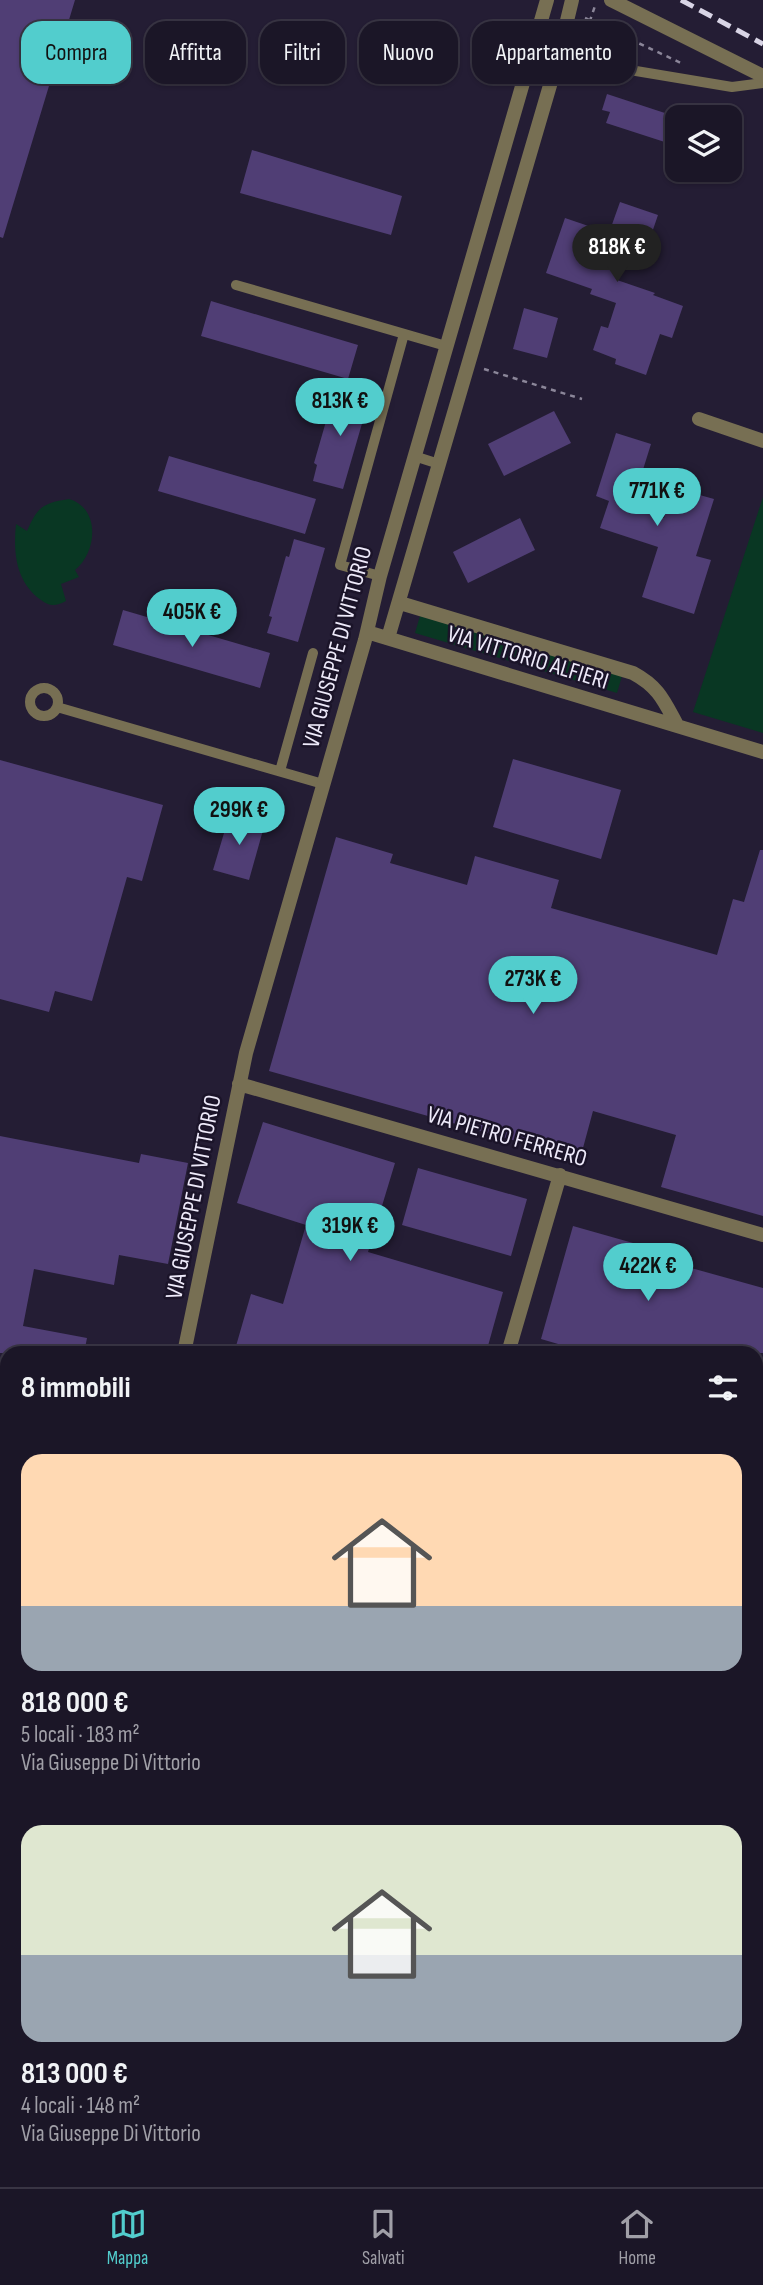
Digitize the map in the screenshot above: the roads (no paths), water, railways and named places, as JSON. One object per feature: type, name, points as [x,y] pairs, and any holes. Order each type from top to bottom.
[{"type":"street","name":"VIA GIUSEPPE DI VITTORIO","points":[[185,1346],[239,1084],[414,456],[547,0]]},
{"type":"street","name":"VIA GIUSEPPE DI VITTORIO","points":[[567,21],[572,0]]},
{"type":"street","points":[[611,0],[763,76]]},
{"type":"street","name":"VIA GIUSEPPE DI VITTORIO","points":[[388,638],[550,84]]},
{"type":"street","points":[[699,419],[763,441]]},
{"type":"street","name":"VIA VITTORIO ALFIERI","points":[[400,603],[633,673],[649,681],[658,691],[677,725]]},
{"type":"street","name":"VIA VITTORIO ALFIERI","points":[[366,632],[763,752]]},
{"type":"street","name":"VIA PIETRO FERRERO","points":[[239,1084],[763,1235]]},
{"type":"street","points":[[510,1346],[560,1175]]},
{"type":"lane","points":[[636,71],[732,87],[763,83]]},
{"type":"lane","points":[[236,285],[446,346]]},
{"type":"lane","points":[[380,576],[340,565],[404,334]]},
{"type":"lane","points":[[414,456],[439,464]]},
{"type":"lane","points":[[279,771],[313,653]]},
{"type":"lane","points":[[57,707],[324,784]]},
{"type":"railway","points":[[681,0],[763,44]]}]
